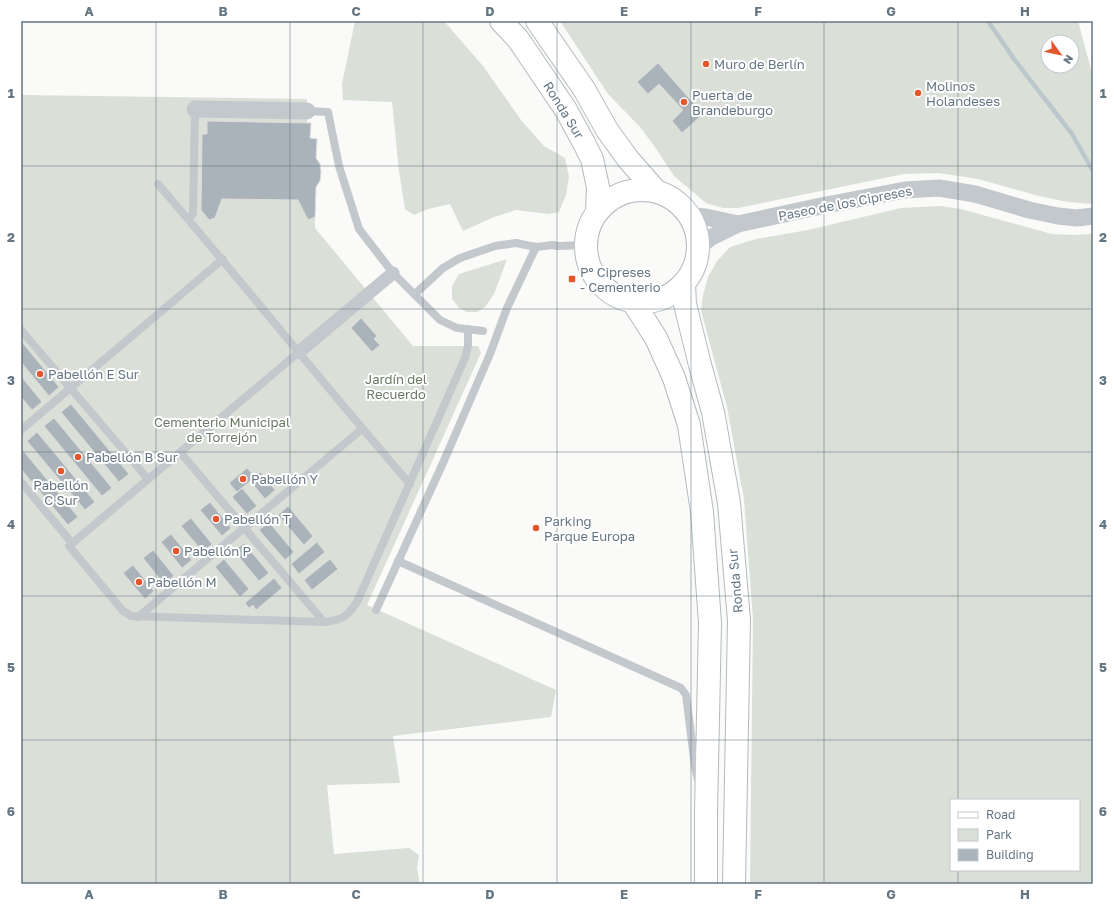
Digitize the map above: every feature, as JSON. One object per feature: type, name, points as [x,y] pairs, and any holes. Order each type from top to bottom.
[{"type":"main road","name":"Ronda Sur","points":[[501,21],[522,46],[566,110],[584,143],[592,159],[598,187],[597,211]]},
{"type":"main road","name":"Ronda Sur","points":[[537,21],[584,89],[607,130],[628,159],[656,192]]},
{"type":"main road","name":"Ronda Sur","points":[[634,190],[656,192],[675,200],[690,216],[696,232],[698,248],[694,267],[684,284],[664,298],[652,302],[633,302],[618,298],[604,289],[593,276],[587,261],[585,245],[588,227],[597,211],[614,197],[634,190]]},
{"type":"main road","name":"Ronda Sur","points":[[684,284],[685,304],[700,365],[714,412],[728,503],[739,620],[734,884]]},
{"type":"main road","name":"Ronda Sur","points":[[633,302],[656,338],[674,378],[689,425],[702,512],[710,623],[706,884]]},
{"type":"street","points":[[195,109],[307,111]]},
{"type":"street","name":"Paseo de los Cipreses","points":[[698,248],[710,238],[738,224],[905,190],[939,188],[975,194],[1029,210],[1058,216],[1078,218],[1093,216]]},
{"type":"street","name":"Paseo de los Cipreses","points":[[690,216],[706,217],[738,224]]},
{"type":"street","points":[[299,352],[393,273]]},
{"type":"lane","points":[[188,219],[193,214],[195,109]]},
{"type":"lane","points":[[307,111],[328,112],[339,166],[359,229],[393,273],[440,320],[457,328],[483,331]]},
{"type":"lane","points":[[158,184],[223,259],[362,429],[410,484]]},
{"type":"lane","points":[[415,294],[443,268],[460,258],[495,246],[516,243],[536,247],[553,245],[585,245]]},
{"type":"lane","points":[[376,610],[485,365],[507,308],[536,247]]},
{"type":"lane","points":[[21,430],[223,259]]},
{"type":"lane","points":[[299,352],[69,546],[123,611],[131,616],[138,617],[324,622],[338,620],[349,614],[357,602],[464,358],[468,346],[468,329]]},
{"type":"lane","points":[[21,330],[148,479]]},
{"type":"lane","points":[[138,617],[362,429]]},
{"type":"lane","points":[[180,452],[324,622]]},
{"type":"lane","points":[[21,482],[72,543]]},
{"type":"lane","points":[[398,561],[681,688],[686,695],[695,767],[706,812]]},
{"type":"green space","points":[[355,21],[444,21],[483,66],[521,120],[544,146],[565,158],[569,177],[566,195],[559,212],[549,214],[516,210],[494,217],[463,231],[450,204],[428,209],[414,215],[405,209],[399,171],[392,102],[343,100],[342,84]]},
{"type":"green space","points":[[560,21],[1078,21],[1093,77],[1093,204],[1068,202],[1039,196],[978,179],[939,173],[904,174],[738,208],[723,208],[706,203],[674,176],[640,127],[608,94]]},
{"type":"green space","name":"Cementerio Municipal de Torrejón","points":[[21,95],[307,99],[307,123],[208,121],[207,134],[202,135],[201,210],[209,220],[215,218],[222,199],[298,200],[308,220],[315,217],[315,228],[413,346],[478,346],[481,353],[367,605],[556,690],[551,717],[393,736],[400,783],[327,785],[334,854],[409,848],[419,855],[417,868],[420,884],[21,884]]},
{"type":"green space","points":[[940,206],[961,209],[1052,234],[1093,234],[1093,884],[750,884],[753,620],[744,499],[727,407],[701,311],[703,295],[708,277],[717,261],[730,247],[756,239],[808,230],[901,208]]},
{"type":"green space","points":[[507,259],[494,294],[485,307],[477,312],[467,312],[459,308],[452,299],[452,286],[459,274]]},
{"type":"building","name":"Puerta de Brandeburgo","points":[[658,63],[703,114],[682,133],[672,121],[683,110],[659,84],[648,94],[637,82]]},
{"type":"building","points":[[207,121],[311,123],[310,138],[317,139],[316,158],[320,164],[321,172],[320,181],[316,187],[315,217],[308,220],[298,200],[222,199],[215,218],[209,220],[201,210],[202,134],[207,134]]},
{"type":"building","points":[[361,318],[377,336],[374,339],[380,345],[372,352],[351,328]]},
{"type":"building","name":"Pabellón E Sur","points":[[21,341],[59,387],[49,396],[21,362]]},
{"type":"building","points":[[21,376],[42,402],[32,410],[21,397]]},
{"type":"building","points":[[71,404],[129,474],[119,482],[61,412]]},
{"type":"building","name":"Pabellón B Sur","points":[[54,418],[112,488],[102,496],[44,426]]},
{"type":"building","name":"Pabellón C Sur","points":[[37,432],[95,502],[85,510],[27,441]]},
{"type":"building","points":[[21,448],[78,517],[68,525],[21,469]]},
{"type":"building","name":"Pabellón Y","points":[[247,468],[255,477],[237,492],[229,483]]},
{"type":"building","points":[[260,472],[275,490],[265,499],[250,481]]},
{"type":"building","points":[[242,488],[257,506],[247,514],[232,497]]},
{"type":"building","name":"Pabellón T","points":[[210,502],[231,528],[222,536],[200,510]]},
{"type":"building","points":[[288,506],[313,536],[304,545],[278,515]]},
{"type":"building","points":[[191,518],[212,544],[203,552],[181,526]]},
{"type":"building","points":[[269,522],[294,552],[285,560],[259,530]]},
{"type":"building","name":"Pabellón P","points":[[171,534],[192,560],[182,568],[161,542]]},
{"type":"building","points":[[317,542],[325,552],[299,574],[291,564]]},
{"type":"building","points":[[244,543],[269,573],[259,581],[234,551]]},
{"type":"building","points":[[153,550],[174,576],[164,584],[143,558]]},
{"type":"building","points":[[224,559],[249,589],[240,597],[215,567]]},
{"type":"building","points":[[330,559],[338,569],[312,590],[304,580]]},
{"type":"building","name":"Pabellón M","points":[[133,565],[154,591],[145,599],[123,573]]},
{"type":"building","points":[[274,578],[282,588],[256,610],[253,605],[249,608],[245,603]]},
{"type":"waterway","points":[[988,21],[1014,59],[1072,134],[1093,171]]},
{"type":"place","name":"Muro de Berlín","points":[[706,64]]},
{"type":"place","name":"Molinos Holandeses","points":[[918,93]]},
{"type":"place","name":"Puerta de Brandeburgo","points":[[684,102]]},
{"type":"place","name":"Pº Cipreses - Cementerio","points":[[572,279]]},
{"type":"place","name":"Pabellón E Sur","points":[[40,374]]},
{"type":"place","name":"Pabellón B Sur","points":[[78,457]]},
{"type":"place","name":"Pabellón C Sur","points":[[61,471]]},
{"type":"place","name":"Pabellón Y","points":[[243,479]]},
{"type":"place","name":"Pabellón T","points":[[216,519]]},
{"type":"place","name":"Parking Parque Europa","points":[[536,528]]},
{"type":"place","name":"Pabellón P","points":[[176,551]]},
{"type":"place","name":"Pabellón M","points":[[139,582]]},
{"type":"park label","name":"Jardín del Recuerdo","points":[[396,386]]}]
